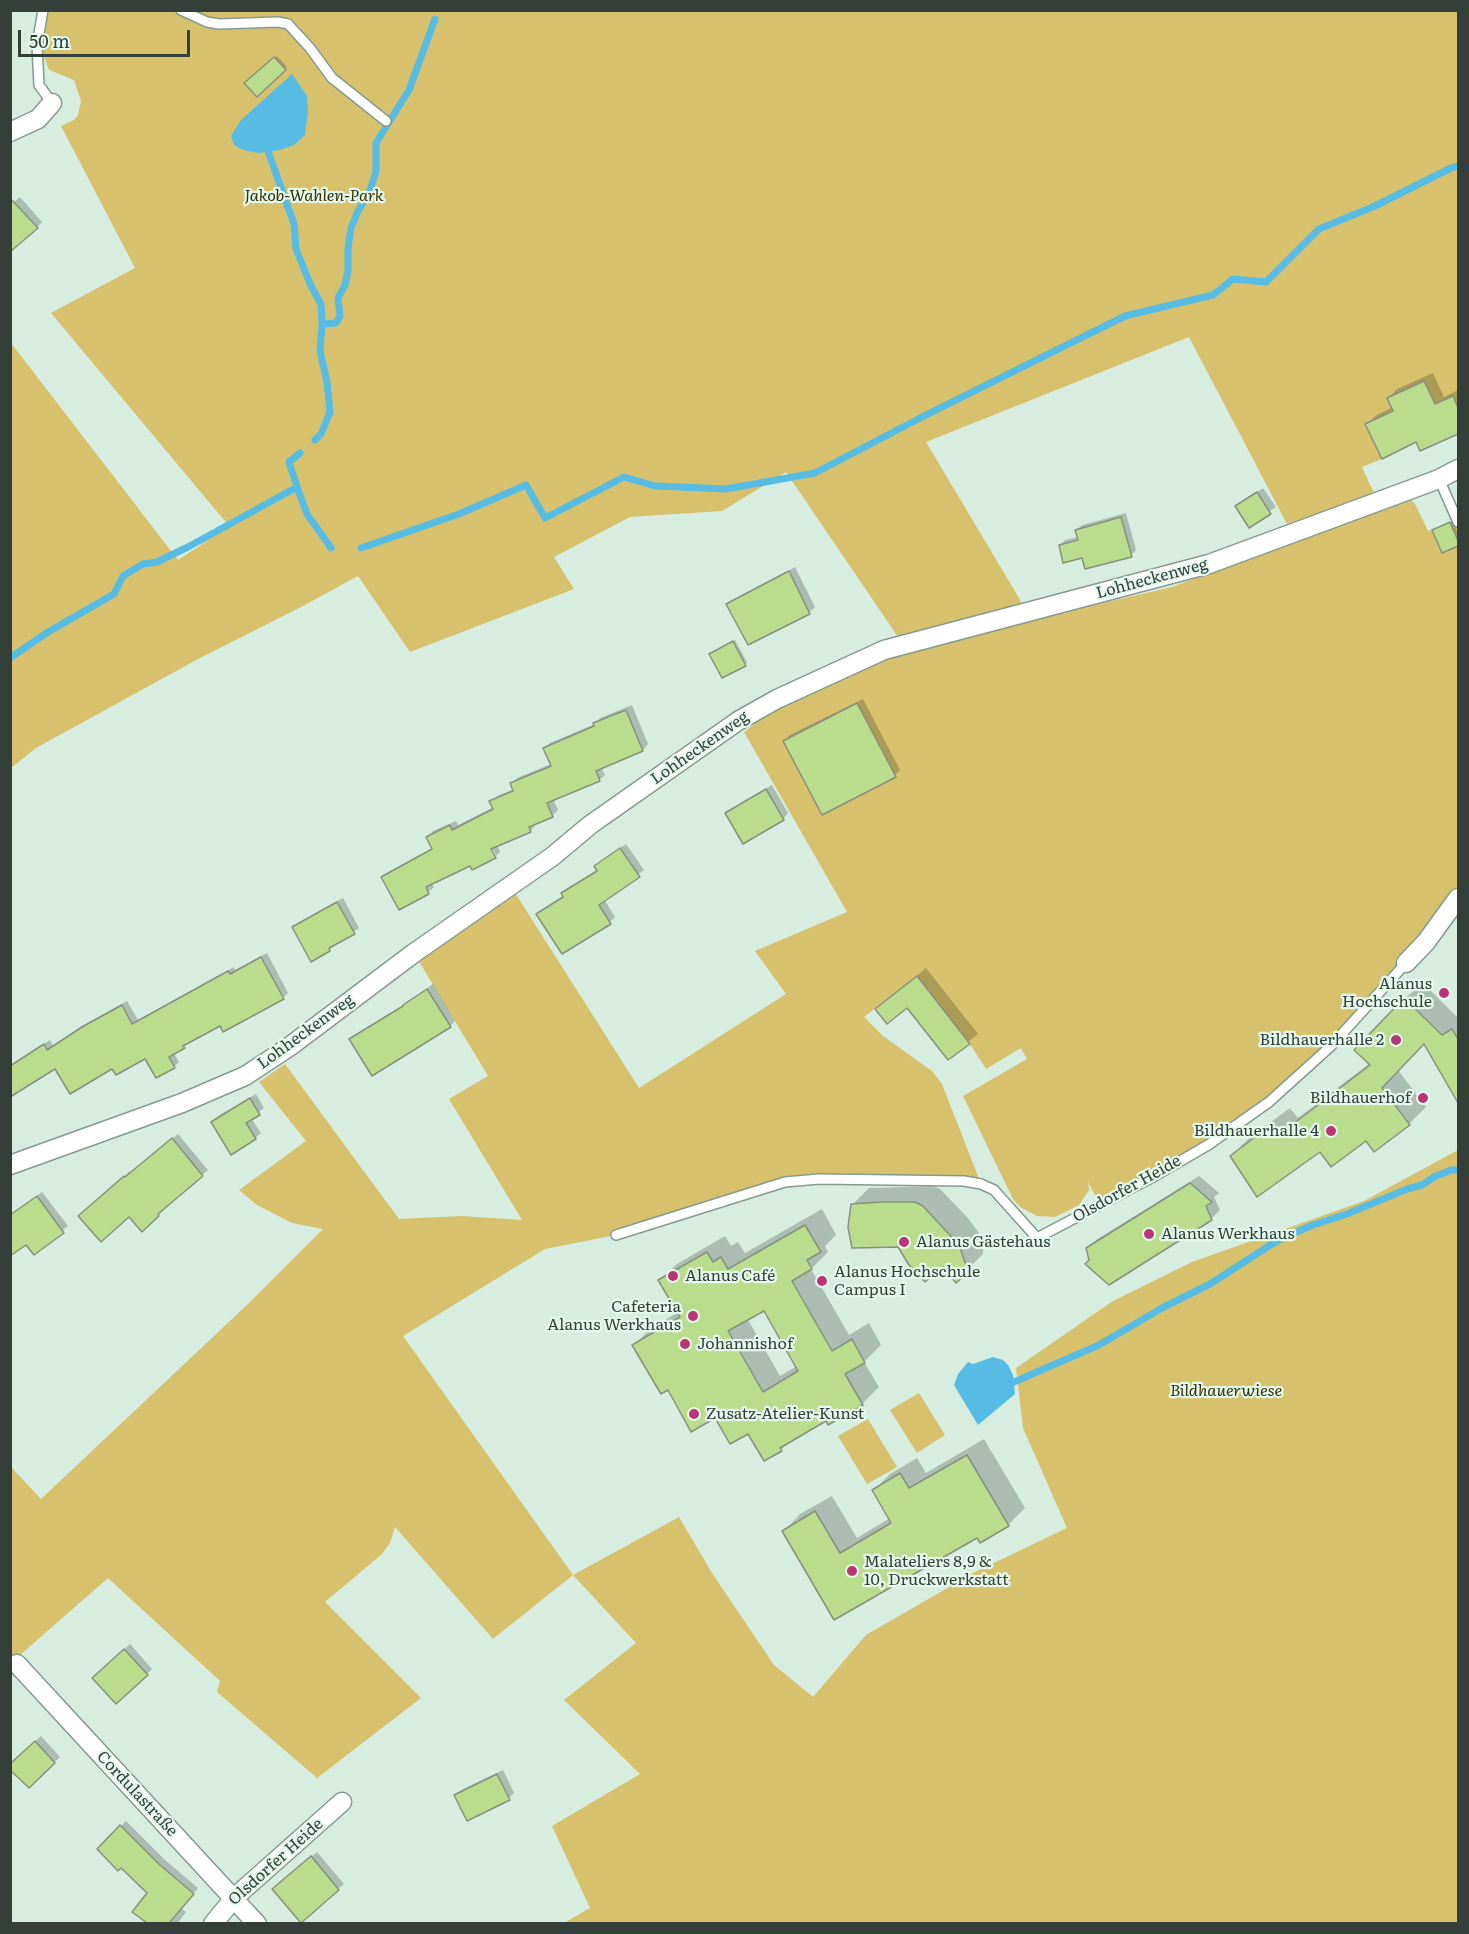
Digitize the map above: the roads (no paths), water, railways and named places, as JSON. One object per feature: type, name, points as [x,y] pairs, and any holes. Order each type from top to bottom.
[{"type":"street","points":[[10,132],[38,119],[52,103]]},
{"type":"street","name":"Lohheckenweg","points":[[10,1165],[182,1103],[245,1076],[274,1058],[414,953],[553,856],[600,818],[738,721],[777,699],[897,646],[1160,579],[1209,564],[1439,479],[1458,469]]},
{"type":"street","name":"Olsdorfer Heide","points":[[1406,963],[1426,942],[1458,898]]},
{"type":"street","name":"Cordulastraße","points":[[17,1664],[257,1923]]},
{"type":"street","name":"Olsdorfer Heide","points":[[213,1923],[234,1898],[342,1802]]},
{"type":"lane","points":[[43,10],[37,45],[39,85],[52,103]]},
{"type":"lane","points":[[181,10],[207,22],[219,24],[278,22],[288,24],[310,48],[332,78],[371,111],[387,121]]},
{"type":"lane","points":[[1439,479],[1458,522]]},
{"type":"lane","name":"Olsdorfer Heide","points":[[616,1235],[785,1182],[819,1179],[981,1184],[994,1190],[1037,1238],[1151,1178],[1208,1144],[1269,1102],[1331,1046],[1406,963]]},
{"type":"water","points":[[292,74],[307,96],[308,112],[305,135],[294,145],[280,150],[258,153],[243,150],[234,145],[231,136],[241,120]]},
{"type":"water","points":[[993,1357],[1003,1360],[1008,1365],[1013,1375],[1015,1394],[978,1425],[954,1385],[958,1374],[968,1362],[973,1364]]},
{"type":"waterway","points":[[374,178],[376,143],[409,90],[435,19]]},
{"type":"waterway","points":[[268,151],[294,224],[296,249],[321,304],[322,324]]},
{"type":"waterway","points":[[361,548],[459,514],[526,485],[545,518],[624,477],[655,486],[726,489],[815,473],[1125,316],[1213,295],[1233,279],[1266,282],[1319,229],[1375,206],[1458,166]]},
{"type":"waterway","points":[[315,440],[321,434],[330,412],[327,382],[320,351],[322,324],[336,323],[340,316],[338,298],[345,285],[348,271],[351,228],[373,181]]},
{"type":"waterway","points":[[300,453],[289,462],[297,487],[307,514],[331,548]]},
{"type":"waterway","points":[[10,658],[48,632],[114,594],[123,576],[143,564],[157,562],[188,547],[297,487]]},
{"type":"waterway","points":[[1014,1382],[1099,1345],[1162,1308],[1210,1284],[1289,1235],[1422,1185],[1451,1170],[1458,1170]]},
{"type":"place","name":"Alanus Hochschule","points":[[1444,993]]},
{"type":"place","name":"Bildhauerhalle 2","points":[[1396,1040]]},
{"type":"place","name":"Bildhauerhof","points":[[1423,1098]]},
{"type":"place","name":"Bildhauerhalle 4","points":[[1331,1131]]},
{"type":"place","name":"Alanus Werkhaus","points":[[1149,1234]]},
{"type":"place","name":"Alanus Gästehaus","points":[[904,1242]]},
{"type":"place","name":"Alanus Café","points":[[673,1276]]},
{"type":"place","name":"Alanus Hochschule Campus I","points":[[822,1281]]},
{"type":"place","name":"Cafeteria Alanus Werkhaus","points":[[693,1316]]},
{"type":"place","name":"Johannishof","points":[[685,1344]]},
{"type":"place","name":"Zusatz-Atelier-Kunst","points":[[694,1414]]},
{"type":"place","name":"Malateliers 8,9 & 10, Druckwerkstatt","points":[[852,1571]]},
{"type":"park label","name":"Jakob-Wahlen-Park","points":[[314,196]]},
{"type":"park label","name":"Bildhauerwiese","points":[[1226,1391]]}]
